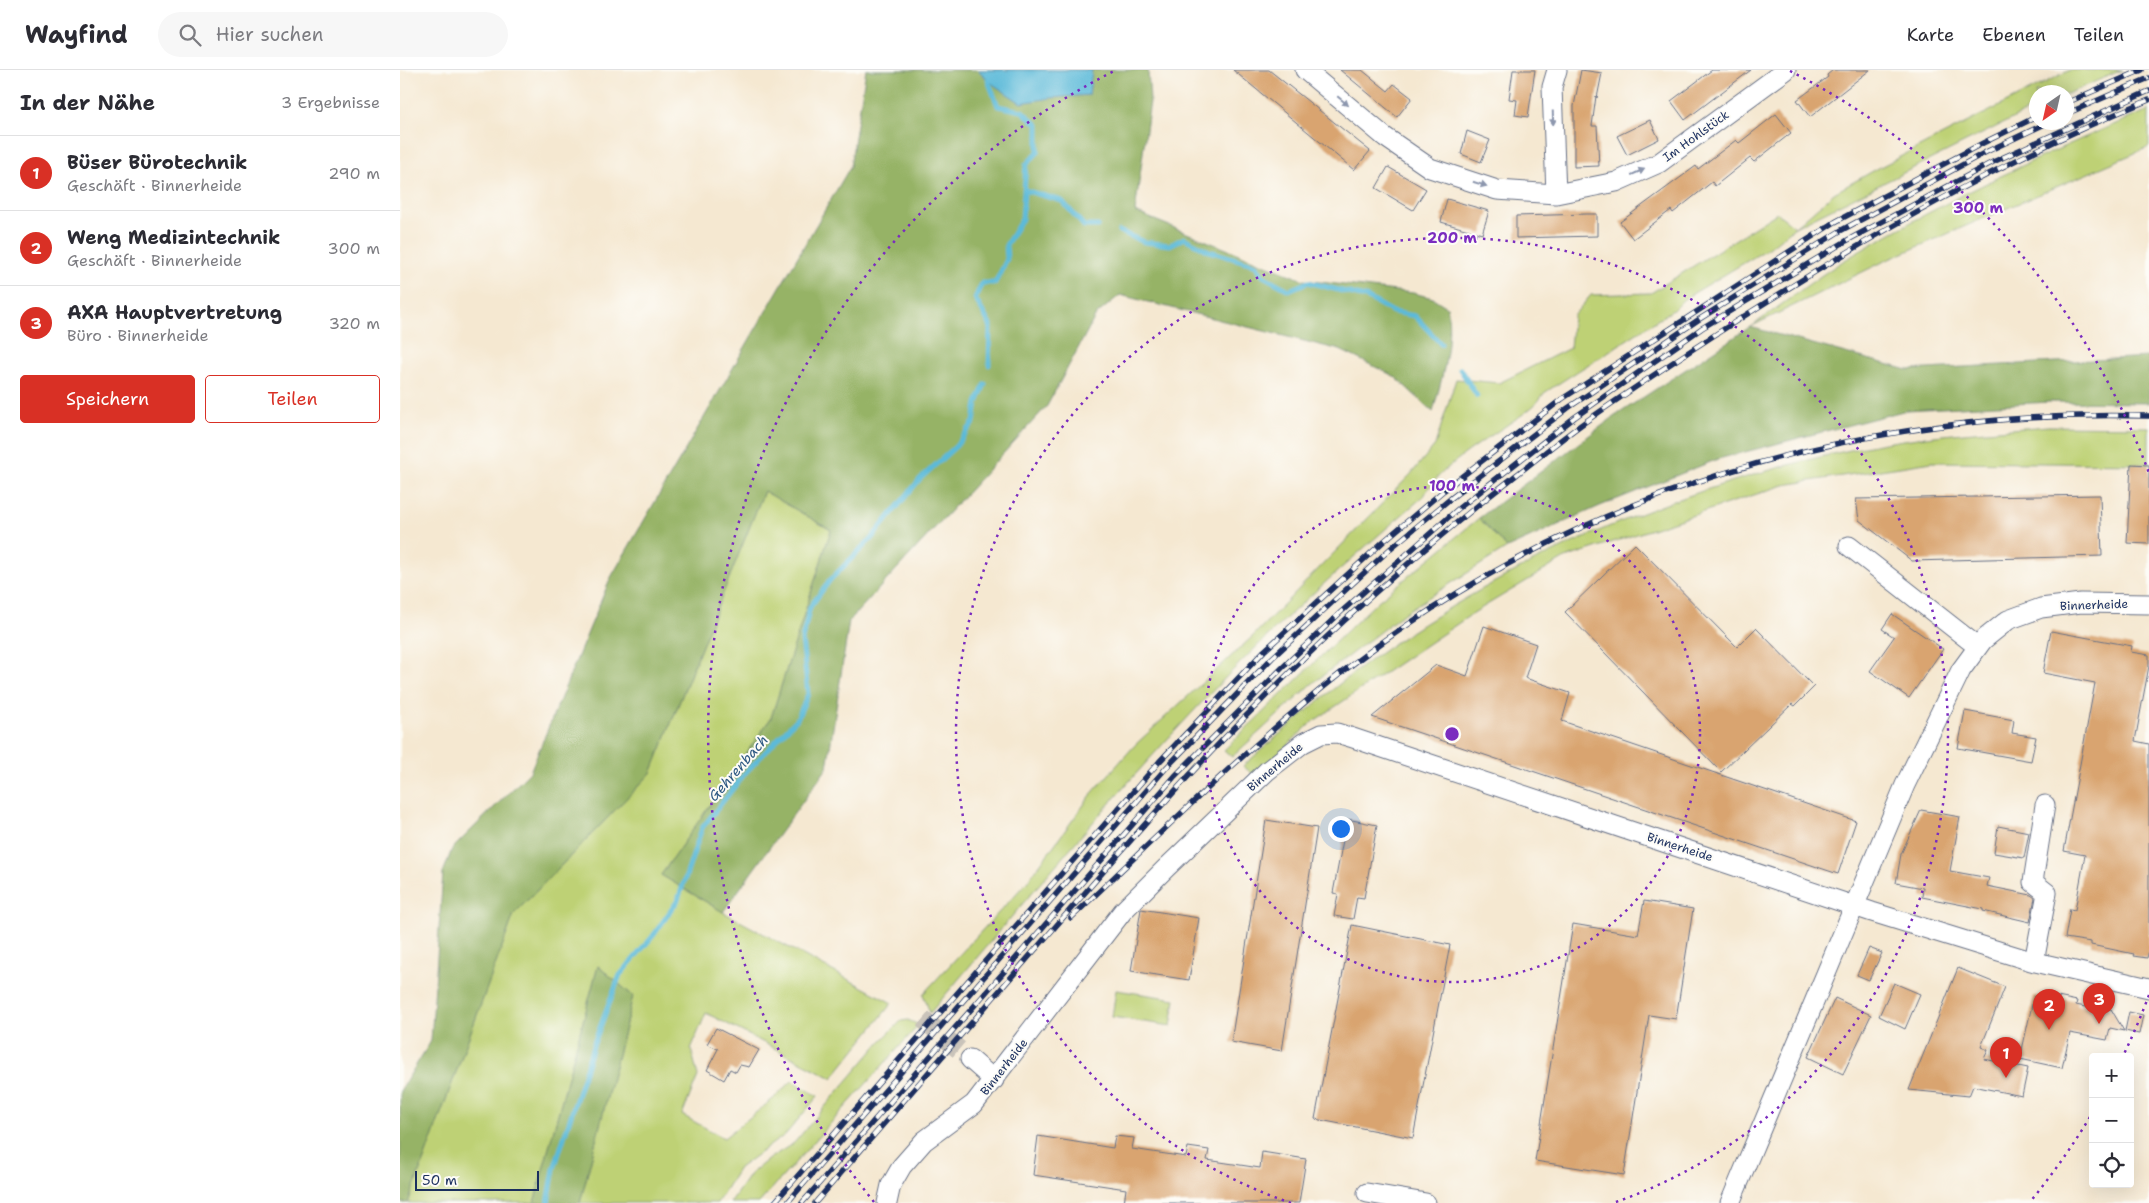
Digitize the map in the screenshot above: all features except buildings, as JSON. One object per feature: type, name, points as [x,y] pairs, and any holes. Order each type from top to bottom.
[{"type":"street","name":"Im Hohlstück","points":[[1305,70],[1385,137],[1430,168],[1497,190],[1556,194],[1616,182],[1659,163],[1786,70]]},
{"type":"street","points":[[1556,194],[1552,87],[1557,70]]},
{"type":"street","points":[[1849,546],[1978,647]]},
{"type":"street","name":"Binnerheide","points":[[1730,1203],[1916,760],[1961,670],[1983,640],[2008,620],[2042,608],[2081,603],[2149,604]]},
{"type":"street","name":"Binnerheide","points":[[887,1203],[891,1184],[902,1166],[924,1141],[974,1104],[1123,911],[1267,771],[1303,743],[1321,734],[1337,733],[1353,738],[1872,912],[2034,962],[2149,988]]},
{"type":"street","points":[[2034,962],[2046,893],[2034,882],[2045,805]]},
{"type":"street","points":[[970,1059],[994,1080]]},
{"type":"street","points":[[1367,1194],[1426,1203]]},
{"type":"green space","points":[[866,70],[1148,70],[1150,101],[1135,212],[1303,280],[1413,293],[1433,298],[1447,307],[1448,347],[1433,412],[1394,376],[1340,350],[1120,295],[1096,315],[1047,406],[849,621],[827,768],[723,912],[661,875],[771,718],[831,530],[764,491],[651,773],[514,914],[408,1203],[400,1203],[400,1091],[431,1041],[443,873],[452,849],[530,772],[610,579],[850,167]]},
{"type":"green space","points":[[2070,70],[2122,70],[2074,91],[2074,85],[2041,85]]},
{"type":"green space","points":[[2029,91],[2029,110],[1795,227],[1834,193],[1882,166]]},
{"type":"green space","points":[[2149,110],[2149,147],[1887,260],[1750,327],[1840,263],[1924,215],[2036,159]]},
{"type":"green space","points":[[1777,213],[1795,227],[1769,248],[1684,299],[1673,310],[1544,393],[1529,410],[1451,465],[1440,475],[1424,496],[1311,595],[1205,699],[1100,815],[930,1013],[923,994],[1027,882],[1094,791],[1135,745],[1252,637],[1411,474],[1435,445],[1456,379],[1499,383],[1570,348],[1573,316],[1591,295],[1651,293]]},
{"type":"green space","points":[[1750,327],[1908,370],[2149,357],[2149,403],[2050,402],[1907,410],[1718,459],[1600,506],[1507,548],[1479,518],[1615,416]]},
{"type":"green space","points":[[2048,426],[2149,427],[2149,464],[1932,462],[1784,485],[1565,558],[1475,612],[1311,723],[1255,776],[1243,766],[1337,686],[1396,642],[1451,607],[1508,575],[1566,546],[1625,520],[1686,497],[1810,459],[1895,441],[1939,435]]},
{"type":"green space","points":[[764,491],[831,530],[771,718],[661,875],[723,912],[892,1003],[832,1078],[706,1013],[691,1049],[698,1076],[682,1115],[724,1138],[773,1099],[792,1081],[818,1096],[786,1134],[739,1168],[717,1203],[580,1203],[633,996],[598,966],[534,1203],[408,1203],[514,914],[651,773]]},
{"type":"green space","points":[[1479,518],[1507,548],[1407,611],[1312,684],[1232,757],[1224,750],[1377,602]]},
{"type":"green space","points":[[598,966],[633,996],[580,1203],[534,1203]]},
{"type":"green space","points":[[1116,990],[1175,999],[1171,1026],[1112,1017]]},
{"type":"green space","points":[[908,1020],[919,1025],[759,1203],[730,1203],[750,1174],[770,1158],[794,1143],[881,1041],[901,1021]]},
{"type":"water","points":[[978,70],[1092,70],[1089,95],[1050,98],[1021,103],[994,85]]},
{"type":"waterway","name":"Gehrenbach","points":[[988,80],[998,106],[1022,111],[1038,125],[1038,152],[1026,165],[1022,219],[1006,245],[1007,259],[995,283],[982,283],[975,298],[990,325],[989,365]]},
{"type":"waterway","points":[[1024,190],[1062,201],[1084,226],[1098,226]]},
{"type":"waterway","points":[[1119,231],[1144,242],[1170,245],[1184,238],[1209,251],[1256,265],[1263,276],[1289,290],[1308,282],[1368,298],[1393,312],[1415,316],[1441,344]]},
{"type":"waterway","points":[[1460,369],[1477,396]]},
{"type":"waterway","name":"Gehrenbach","points":[[548,1203],[554,1169],[594,1043],[620,975],[653,936],[678,900],[702,828],[746,772],[797,719],[808,694],[802,639],[810,607],[830,580],[871,539],[920,479],[956,446],[974,422],[977,403],[985,384]]},
{"type":"tunnel","points":[[923,1019],[970,1059]]},
{"type":"railway","points":[[2074,100],[2142,70]]},
{"type":"railway","points":[[2074,111],[2149,78]]},
{"type":"railway","points":[[802,1203],[1175,776],[1282,668],[1341,612],[1459,508],[1575,417],[1702,328],[1846,241],[1993,162],[2149,91]]},
{"type":"railway","points":[[815,1203],[1115,858],[1210,753],[1320,643],[1383,585],[1448,530],[1585,422],[1699,345],[1814,272],[1907,218],[2002,167],[2099,121],[2149,100]]},
{"type":"railway","points":[[774,1203],[1159,762],[1264,651],[1384,541],[1443,491],[1562,399],[1835,222],[2029,120]]},
{"type":"railway","points":[[787,1203],[1166,768],[1272,658],[1391,548],[1450,499],[1568,408],[1698,320],[1840,231],[1988,151],[2032,130]]},
{"type":"railway","points":[[1071,918],[1271,731],[1341,673],[1431,610],[1524,555],[1622,510],[1722,474],[1826,446],[1932,427],[2040,417],[2149,416]]},
{"type":"place","name":"AXA Hauptvertretung","points":[[2099,1024]]},
{"type":"place","name":"Weng Medizintechnik","points":[[2049,1030]]},
{"type":"place","name":"Büser Bürotechnik","points":[[2006,1078]]}]
